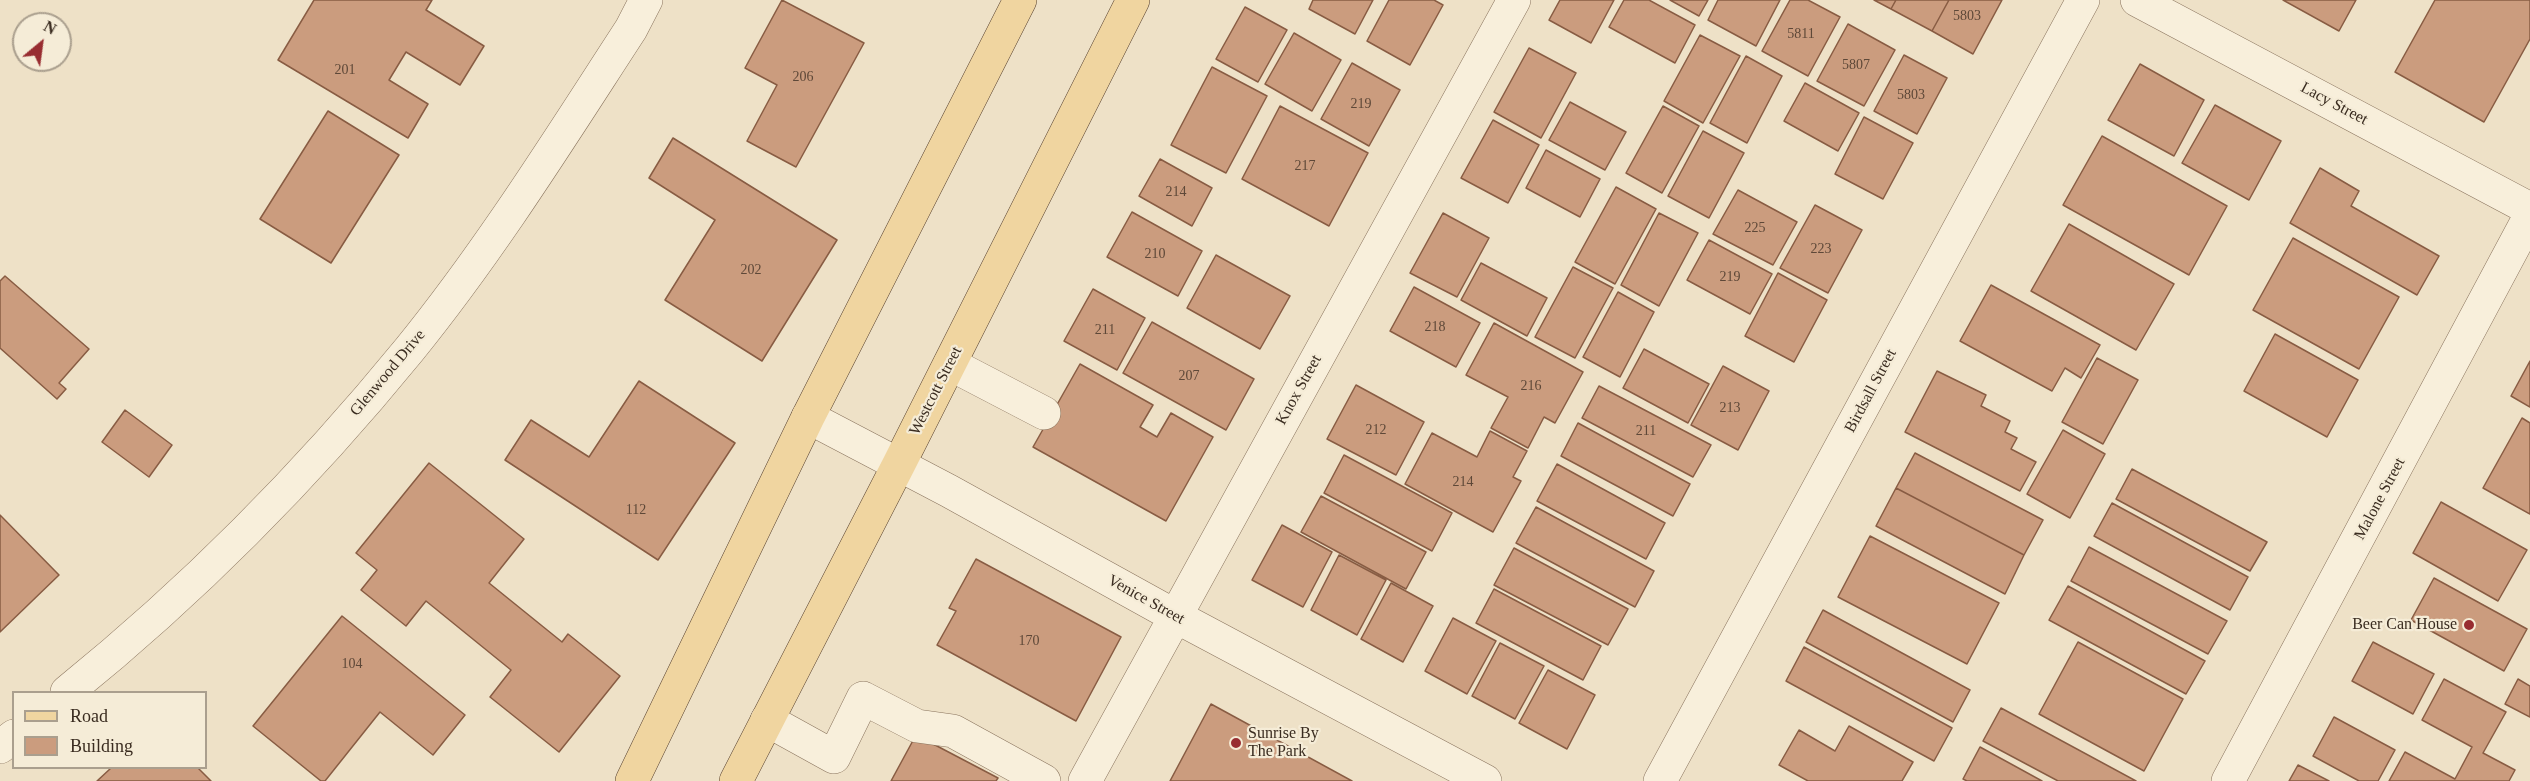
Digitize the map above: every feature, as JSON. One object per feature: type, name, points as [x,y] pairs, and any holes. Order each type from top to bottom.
[{"type":"main road","points":[[632,781],[808,417],[1020,0]]},
{"type":"main road","name":"Westcott Street","points":[[736,781],[950,364],[1133,0]]},
{"type":"street","name":"Glenwood Drive","points":[[69,691],[120,649],[289,488],[410,349],[512,212],[631,29],[646,0]]},
{"type":"street","name":"Knox Street","points":[[1085,781],[1514,0]]},
{"type":"street","name":"Birdsall Street","points":[[1660,781],[2083,0]]},
{"type":"street","name":"Lacy Street","points":[[2137,0],[2530,209]]},
{"type":"street","name":"Malone Street","points":[[2228,781],[2530,216]]},
{"type":"street","points":[[950,364],[1044,413]]},
{"type":"street","name":"Venice Street","points":[[808,417],[1485,781]]},
{"type":"street","points":[[767,720],[834,757],[863,698],[917,726],[953,731],[1044,781]]},
{"type":"street","points":[[0,747],[12,738]]},
{"type":"building","points":[[314,0],[432,0],[426,10],[484,46],[460,85],[406,52],[389,80],[428,104],[408,138],[278,60]]},
{"type":"building","points":[[782,0],[864,43],[796,167],[747,141],[777,85],[745,68]]},
{"type":"building","points":[[1313,0],[1373,0],[1355,34],[1309,9]]},
{"type":"building","points":[[1389,0],[1434,0],[1443,5],[1410,65],[1367,41]]},
{"type":"building","points":[[1560,0],[1614,0],[1591,43],[1549,20]]},
{"type":"building","points":[[1624,0],[1649,0],[1695,25],[1675,63],[1609,27]]},
{"type":"building","points":[[1670,0],[1708,0],[1699,16]]},
{"type":"building","points":[[1718,0],[1780,0],[1756,46],[1708,20]]},
{"type":"building","points":[[1790,0],[1808,0],[1840,17],[1808,76],[1762,51]]},
{"type":"building","points":[[1874,0],[1896,0],[1891,9]]},
{"type":"building","points":[[1896,0],[1949,0],[1932,31],[1891,9]]},
{"type":"building","points":[[1949,0],[2002,0],[1973,54],[1932,31]]},
{"type":"building","points":[[2283,0],[2356,0],[2339,31]]},
{"type":"building","points":[[2435,0],[2530,0],[2530,39],[2484,122],[2395,72]]},
{"type":"building","points":[[1245,7],[1287,30],[1258,82],[1216,59]]},
{"type":"building","points":[[1848,24],[1895,50],[1864,106],[1817,81]]},
{"type":"building","points":[[1294,33],[1341,60],[1312,111],[1265,84]]},
{"type":"building","points":[[1700,35],[1740,56],[1703,123],[1664,101]]},
{"type":"building","points":[[1529,48],[1576,73],[1541,138],[1494,112]]},
{"type":"building","points":[[1904,55],[1947,78],[1917,134],[1874,111]]},
{"type":"building","points":[[1746,56],[1782,76],[1747,143],[1710,123]]},
{"type":"building","points":[[1352,63],[1400,90],[1369,146],[1321,119]]},
{"type":"building","points":[[2140,64],[2204,100],[2174,156],[2108,120]]},
{"type":"building","points":[[1212,67],[1267,96],[1226,173],[1171,145]]},
{"type":"building","points":[[1805,83],[1859,113],[1838,151],[1784,121]]},
{"type":"building","points":[[1570,102],[1626,132],[1605,170],[1549,140]]},
{"type":"building","points":[[2215,105],[2281,141],[2249,200],[2182,163]]},
{"type":"building","points":[[1280,106],[1368,153],[1329,226],[1242,179]]},
{"type":"building","points":[[1663,106],[1699,126],[1662,193],[1626,173]]},
{"type":"building","points":[[328,111],[399,155],[331,263],[260,219]]},
{"type":"building","points":[[1864,117],[1913,143],[1883,199],[1835,174]]},
{"type":"building","points":[[1493,120],[1539,145],[1508,203],[1461,178]]},
{"type":"building","points":[[1703,131],[1744,153],[1709,218],[1668,196]]},
{"type":"building","points":[[2102,136],[2227,206],[2189,275],[2063,205]]},
{"type":"building","points":[[673,138],[837,240],[762,361],[665,300],[715,220],[649,178]]},
{"type":"building","points":[[1546,150],[1600,179],[1580,217],[1526,188]]},
{"type":"building","points":[[1160,159],[1212,188],[1192,226],[1139,196]]},
{"type":"building","points":[[2320,168],[2359,191],[2351,206],[2439,256],[2417,295],[2290,223]]},
{"type":"building","points":[[1616,187],[1656,209],[1615,284],[1575,262]]},
{"type":"building","points":[[1738,190],[1797,222],[1773,265],[1713,234]]},
{"type":"building","points":[[1815,205],[1862,230],[1828,293],[1780,268]]},
{"type":"building","points":[[1132,212],[1202,251],[1178,296],[1107,257]]},
{"type":"building","points":[[1443,213],[1489,238],[1457,297],[1410,273]]},
{"type":"building","points":[[1659,213],[1698,233],[1659,306],[1621,285]]},
{"type":"building","points":[[2069,224],[2174,284],[2136,350],[2031,291]]},
{"type":"building","points":[[2293,238],[2399,297],[2359,369],[2253,310]]},
{"type":"building","points":[[1709,240],[1772,274],[1750,314],[1687,280]]},
{"type":"building","points":[[1216,255],[1290,296],[1260,349],[1187,308]]},
{"type":"building","points":[[1481,263],[1547,298],[1527,336],[1461,300]]},
{"type":"building","points":[[1573,267],[1613,288],[1575,358],[1535,337]]},
{"type":"building","points":[[1778,273],[1827,300],[1794,362],[1745,336]]},
{"type":"building","points":[[5,276],[89,349],[59,383],[66,389],[57,399],[0,348],[0,281]]},
{"type":"building","points":[[1991,285],[2100,345],[2081,378],[2065,368],[2052,391],[1960,341]]},
{"type":"building","points":[[1414,287],[1480,323],[1456,367],[1390,331]]},
{"type":"building","points":[[1093,289],[1145,318],[1117,370],[1064,341]]},
{"type":"building","points":[[1618,292],[1654,312],[1620,377],[1583,357]]},
{"type":"building","points":[[1152,322],[1254,379],[1226,430],[1123,373]]},
{"type":"building","points":[[1494,323],[1583,372],[1555,423],[1544,417],[1528,448],[1491,428],[1508,397],[1466,375]]},
{"type":"building","points":[[2275,334],[2358,380],[2327,437],[2244,391]]},
{"type":"building","points":[[1644,349],[1709,384],[1688,423],[1623,388]]},
{"type":"building","points":[[2097,358],[2138,380],[2103,444],[2062,422]]},
{"type":"building","points":[[2530,361],[2530,407],[2511,396]]},
{"type":"building","points":[[1080,364],[1153,405],[1140,427],[1157,437],[1171,413],[1213,437],[1166,521],[1033,447]]},
{"type":"building","points":[[1723,366],[1769,391],[1738,450],[1691,425]]},
{"type":"building","points":[[1937,371],[1986,395],[1981,406],[2010,421],[2005,432],[2017,438],[2011,449],[2036,462],[2020,491],[1905,432]]},
{"type":"building","points":[[639,381],[735,443],[658,560],[505,460],[531,420],[589,457]]},
{"type":"building","points":[[1356,385],[1424,422],[1396,475],[1327,439]]},
{"type":"building","points":[[1599,386],[1711,445],[1693,477],[1582,418]]},
{"type":"building","points":[[125,410],[172,445],[149,477],[102,442]]},
{"type":"building","points":[[2522,418],[2530,423],[2530,514],[2483,488]]},
{"type":"building","points":[[1578,423],[1690,484],[1673,516],[1561,456]]},
{"type":"building","points":[[2063,430],[2105,454],[2070,518],[2027,494]]},
{"type":"building","points":[[1490,431],[1527,451],[1513,477],[1521,481],[1493,532],[1405,484],[1432,433],[1477,457]]},
{"type":"building","points":[[1915,453],[2043,520],[2024,555],[1896,488]]},
{"type":"building","points":[[1344,455],[1452,513],[1432,551],[1324,493]]},
{"type":"building","points":[[429,463],[524,539],[489,583],[562,642],[568,634],[620,676],[559,752],[490,697],[511,670],[426,601],[406,626],[361,590],[377,570],[356,553]]},
{"type":"building","points":[[1557,464],[1665,523],[1646,559],[1537,501]]},
{"type":"building","points":[[2132,469],[2267,542],[2250,571],[2116,499]]},
{"type":"building","points":[[1896,488],[2024,555],[2005,594],[1876,526]]},
{"type":"building","points":[[1321,496],[1426,552],[1406,589],[1301,532]]},
{"type":"building","points":[[2441,502],[2527,550],[2498,601],[2413,553]]},
{"type":"building","points":[[2112,503],[2248,577],[2230,610],[2094,536]]},
{"type":"building","points":[[1536,507],[1654,571],[1635,607],[1516,543]]},
{"type":"building","points":[[0,515],[59,575],[0,632]]},
{"type":"building","points":[[1282,525],[1332,552],[1303,607],[1252,580]]},
{"type":"building","points":[[1870,536],[1999,603],[1967,664],[1838,597]]},
{"type":"building","points":[[2089,547],[2227,621],[2208,654],[2071,581]]},
{"type":"building","points":[[1514,548],[1628,609],[1608,645],[1494,585]]},
{"type":"building","points":[[1339,555],[1386,580],[1357,635],[1311,610]]},
{"type":"building","points":[[976,559],[1121,637],[1076,721],[937,645],[956,611],[949,608]]},
{"type":"building","name":"Beer Can House","points":[[2434,578],[2527,629],[2504,671],[2411,620]]},
{"type":"building","points":[[1391,583],[1433,606],[1403,662],[1361,639]]},
{"type":"building","points":[[2068,586],[2205,661],[2186,694],[2049,620]]},
{"type":"building","points":[[1494,589],[1601,646],[1583,680],[1476,623]]},
{"type":"building","points":[[1823,610],[1970,690],[1953,722],[1806,642]]},
{"type":"building","points":[[342,616],[465,715],[433,755],[380,712],[325,781],[321,781],[253,726]]},
{"type":"building","points":[[1453,618],[1496,641],[1467,694],[1425,671]]},
{"type":"building","points":[[2078,642],[2183,699],[2144,771],[2039,714]]},
{"type":"building","points":[[2373,642],[2434,674],[2413,714],[2352,681]]},
{"type":"building","points":[[1500,643],[1544,666],[1515,719],[1472,696]]},
{"type":"building","points":[[1804,647],[1952,728],[1934,761],[1786,681]]},
{"type":"building","points":[[1548,670],[1595,695],[1567,749],[1519,723]]},
{"type":"building","points":[[2444,679],[2506,712],[2483,753],[2515,770],[2509,781],[2389,781],[2405,752],[2455,779],[2472,747],[2422,720]]},
{"type":"building","points":[[2518,679],[2530,686],[2530,717],[2505,704]]},
{"type":"building","name":"Sunrise By The Park","points":[[1211,704],[1352,781],[1170,781]]},
{"type":"building","points":[[2001,708],[2136,781],[2058,781],[1983,741]]},
{"type":"building","points":[[2334,717],[2395,750],[2378,781],[2359,781],[2313,756]]},
{"type":"building","points":[[1849,726],[1913,762],[1902,781],[1808,781],[1779,765],[1799,730],[1835,751]]},
{"type":"building","points":[[916,735],[998,778],[996,781],[891,781]]},
{"type":"building","points":[[1980,747],[2042,781],[1967,781],[1963,779]]},
{"type":"building","points":[[2298,765],[2329,781],[2289,781]]},
{"type":"building","points":[[110,769],[199,769],[211,781],[97,781]]},
{"type":"place","name":"Beer Can House","points":[[2469,625]]},
{"type":"place","name":"Sunrise By The Park","points":[[1236,743]]}]
